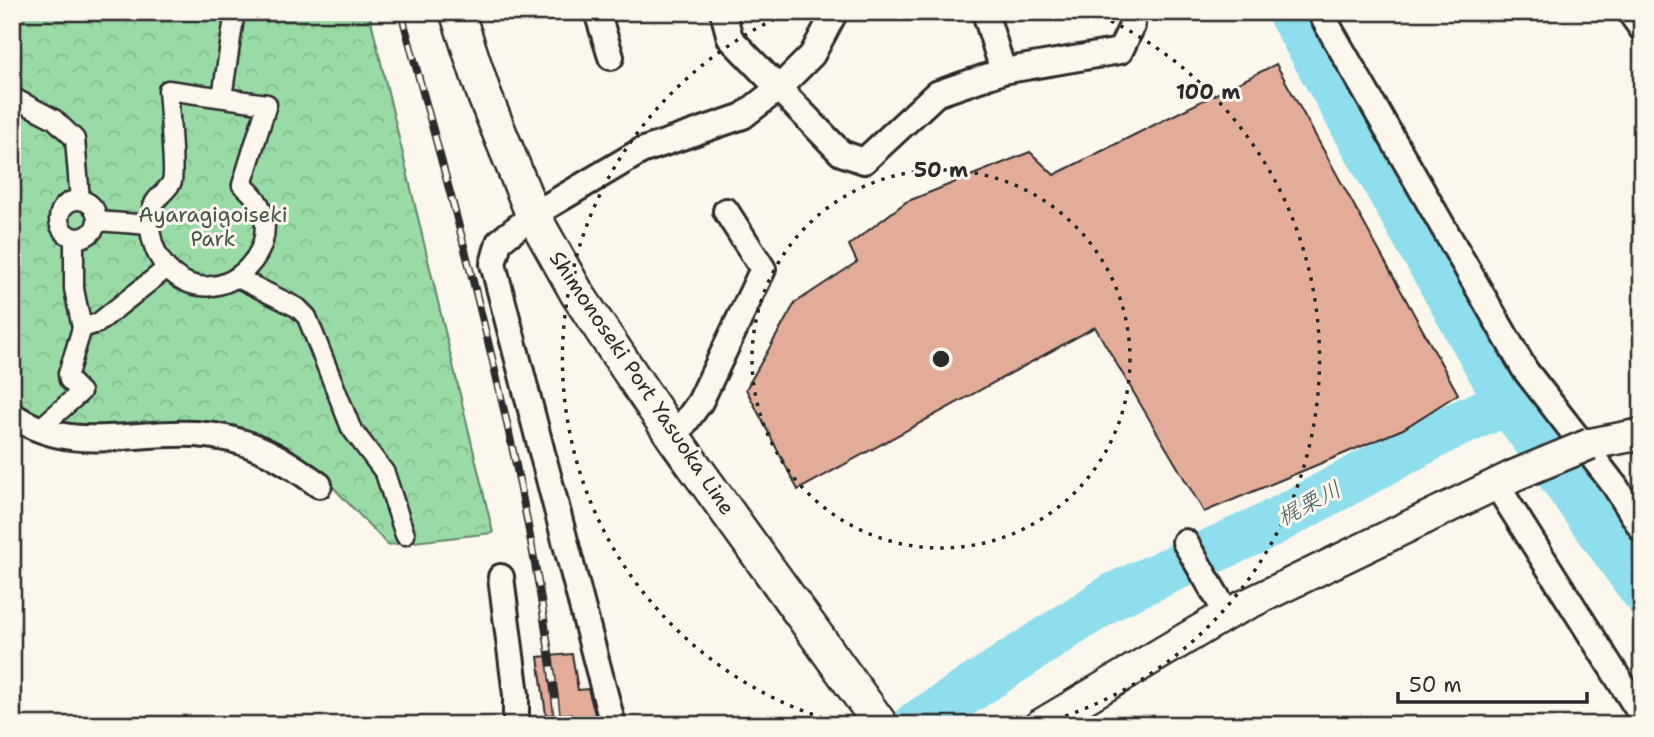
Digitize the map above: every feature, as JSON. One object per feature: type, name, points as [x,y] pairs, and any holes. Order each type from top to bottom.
[{"type":"main road","name":"Shimonoseki Port Yasuoka Line","points":[[457,12],[485,97],[533,215],[578,295],[674,438],[877,719]]},
{"type":"street","points":[[222,97],[235,12]]},
{"type":"street","points":[[597,12],[611,57]]},
{"type":"street","points":[[723,12],[730,37],[841,153],[864,161],[936,94],[1003,71],[1120,51],[1132,26],[1130,12]]},
{"type":"street","points":[[613,725],[494,264],[499,243],[533,215],[641,150],[743,116],[780,88],[812,55],[835,12]]},
{"type":"street","points":[[985,12],[1003,71]]},
{"type":"street","points":[[1320,12],[1525,370],[1615,486],[1642,529]]},
{"type":"street","points":[[1630,12],[1642,29]]},
{"type":"street","points":[[168,90],[222,97],[267,104],[242,185],[259,200],[263,214],[263,242],[257,256],[239,278],[223,285],[206,286],[193,284],[167,268],[153,246],[152,208],[172,181],[168,90]]},
{"type":"street","points":[[12,97],[45,114],[75,139],[80,200]]},
{"type":"street","points":[[80,200],[92,207],[97,220],[89,234],[74,238],[66,234],[58,220],[64,205],[80,200]]},
{"type":"street","points":[[674,438],[700,402],[763,269],[726,211]]},
{"type":"street","points":[[97,220],[151,225]]},
{"type":"street","points":[[38,430],[81,391],[69,380],[68,373],[82,328],[74,289],[74,238]]},
{"type":"street","points":[[82,328],[98,323],[167,268]]},
{"type":"street","points":[[239,278],[298,308],[307,317],[351,428],[385,473],[405,535]]},
{"type":"street","points":[[12,415],[38,430],[90,440],[195,434],[226,438],[282,457],[319,485]]},
{"type":"street","points":[[1040,725],[1227,614],[1505,480],[1590,444],[1642,434]]},
{"type":"street","points":[[1505,480],[1642,716]]},
{"type":"street","points":[[1185,542],[1227,614]]},
{"type":"street","points":[[501,577],[516,695],[516,725]]},
{"type":"green space","name":"Ayaragigoiseki Park","points":[[12,12],[369,12],[493,533],[388,545],[331,485],[246,436],[73,433],[12,406]]},
{"type":"water","points":[[1592,521],[1642,578],[1642,635]]},
{"type":"building","points":[[1276,64],[1458,394],[1403,429],[1204,512],[1095,327],[798,490],[746,389],[795,303],[857,262],[849,245],[906,202],[1030,152],[1054,175]]},
{"type":"building","points":[[572,654],[578,690],[588,689],[598,725],[572,725],[571,714],[546,715],[538,657]]},
{"type":"waterway","points":[[1290,12],[1508,402],[1642,590]]},
{"type":"waterway","name":"梶栗川","points":[[915,725],[1115,595],[1265,527],[1445,430],[1508,402]]},
{"type":"railway","points":[[401,12],[472,277],[514,455],[532,544],[558,725]]}]
